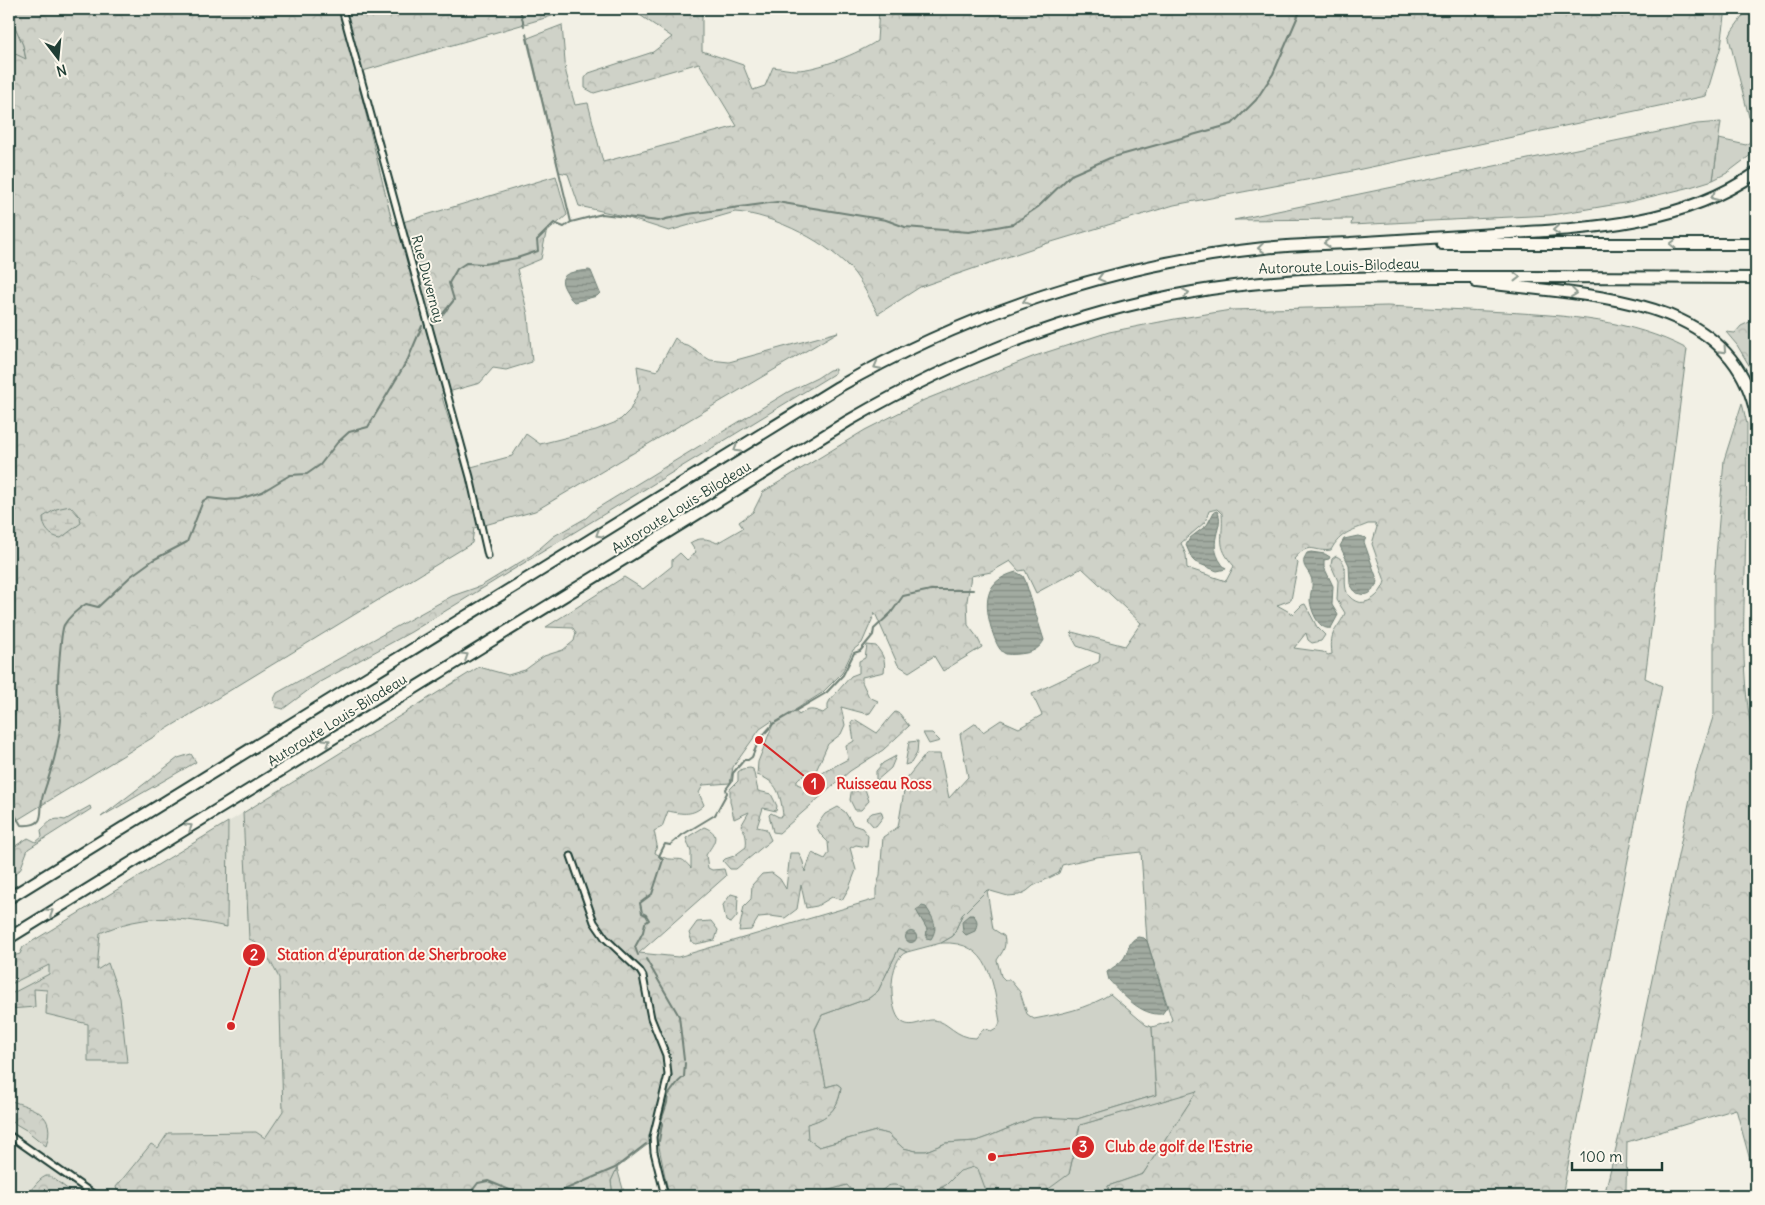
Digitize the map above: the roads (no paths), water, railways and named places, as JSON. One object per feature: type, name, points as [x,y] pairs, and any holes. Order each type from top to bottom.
[{"type":"highway","points":[[1345,243],[1550,231],[1644,219],[1678,211],[1707,201],[1756,173]]},
{"type":"highway","points":[[1345,243],[1756,244]]},
{"type":"highway","name":"Autoroute Louis-Bilodeau","points":[[9,898],[800,410],[901,353],[1001,310],[1072,286],[1116,274],[1235,251],[1292,245],[1345,243]]},
{"type":"highway","points":[[1433,277],[1756,278]]},
{"type":"highway","points":[[1433,277],[1595,296],[1645,306],[1673,315],[1703,332],[1727,354],[1747,386],[1756,415]]},
{"type":"highway","name":"Autoroute Louis-Bilodeau","points":[[9,938],[839,426],[895,394],[943,371],[1001,346],[1050,328],[1104,312],[1176,295],[1302,279],[1433,277]]},
{"type":"street","name":"Rue Duvernay","points":[[342,9],[470,477],[488,556]]},
{"type":"street","points":[[571,856],[594,922],[599,930],[636,966],[642,976],[651,1018],[666,1055],[668,1075],[655,1127],[653,1145],[665,1196]]},
{"type":"street","points":[[9,1135],[96,1196]]},
{"type":"waterway","points":[[520,9],[524,26]]},
{"type":"waterway","points":[[437,321],[454,300],[449,283],[457,269],[466,263],[484,264],[517,258],[538,251],[537,240],[554,223],[564,227],[571,222],[602,214],[658,221],[688,214],[777,202],[886,220],[905,227],[969,232],[1013,224],[1038,207],[1071,175],[1110,158],[1232,124],[1256,100],[1273,74],[1301,9]]},
{"type":"waterway","points":[[526,34],[571,222]]},
{"type":"waterway","points":[[9,817],[11,814],[15,815],[21,825],[36,823],[41,817],[43,795],[60,730],[61,717],[58,694],[60,658],[63,629],[68,619],[86,604],[98,607],[131,576],[153,560],[187,542],[203,501],[209,498],[239,499],[262,492],[290,475],[307,474],[320,465],[337,443],[349,432],[368,427],[408,359],[422,326]]},
{"type":"waterway","points":[[638,955],[635,947],[643,932],[645,923],[649,920],[642,913],[640,903],[652,894],[663,860],[659,856],[665,844],[670,845],[682,835],[715,815],[727,793],[726,789],[732,781],[733,773],[744,760],[752,757],[759,740],[773,724],[826,693],[843,675],[854,653],[860,651],[873,635],[874,629],[891,613],[903,596],[931,590],[973,590]]},
{"type":"waterway","points":[[646,959],[679,1016],[684,1060]]},
{"type":"waterway","points":[[659,1141],[661,1121],[668,1095],[684,1077],[685,1063]]},
{"type":"waterway","points":[[550,1196],[615,1168],[646,1144]]},
{"type":"waterway","points":[[468,1196],[478,1183],[488,1181],[524,1196]]},
{"type":"place","name":"Ruisseau Ross","points":[[759,740]]},
{"type":"place","name":"Station d'épuration de Sherbrooke","points":[[231,1026]]},
{"type":"place","name":"Club de golf de l'Estrie","points":[[992,1157]]}]
